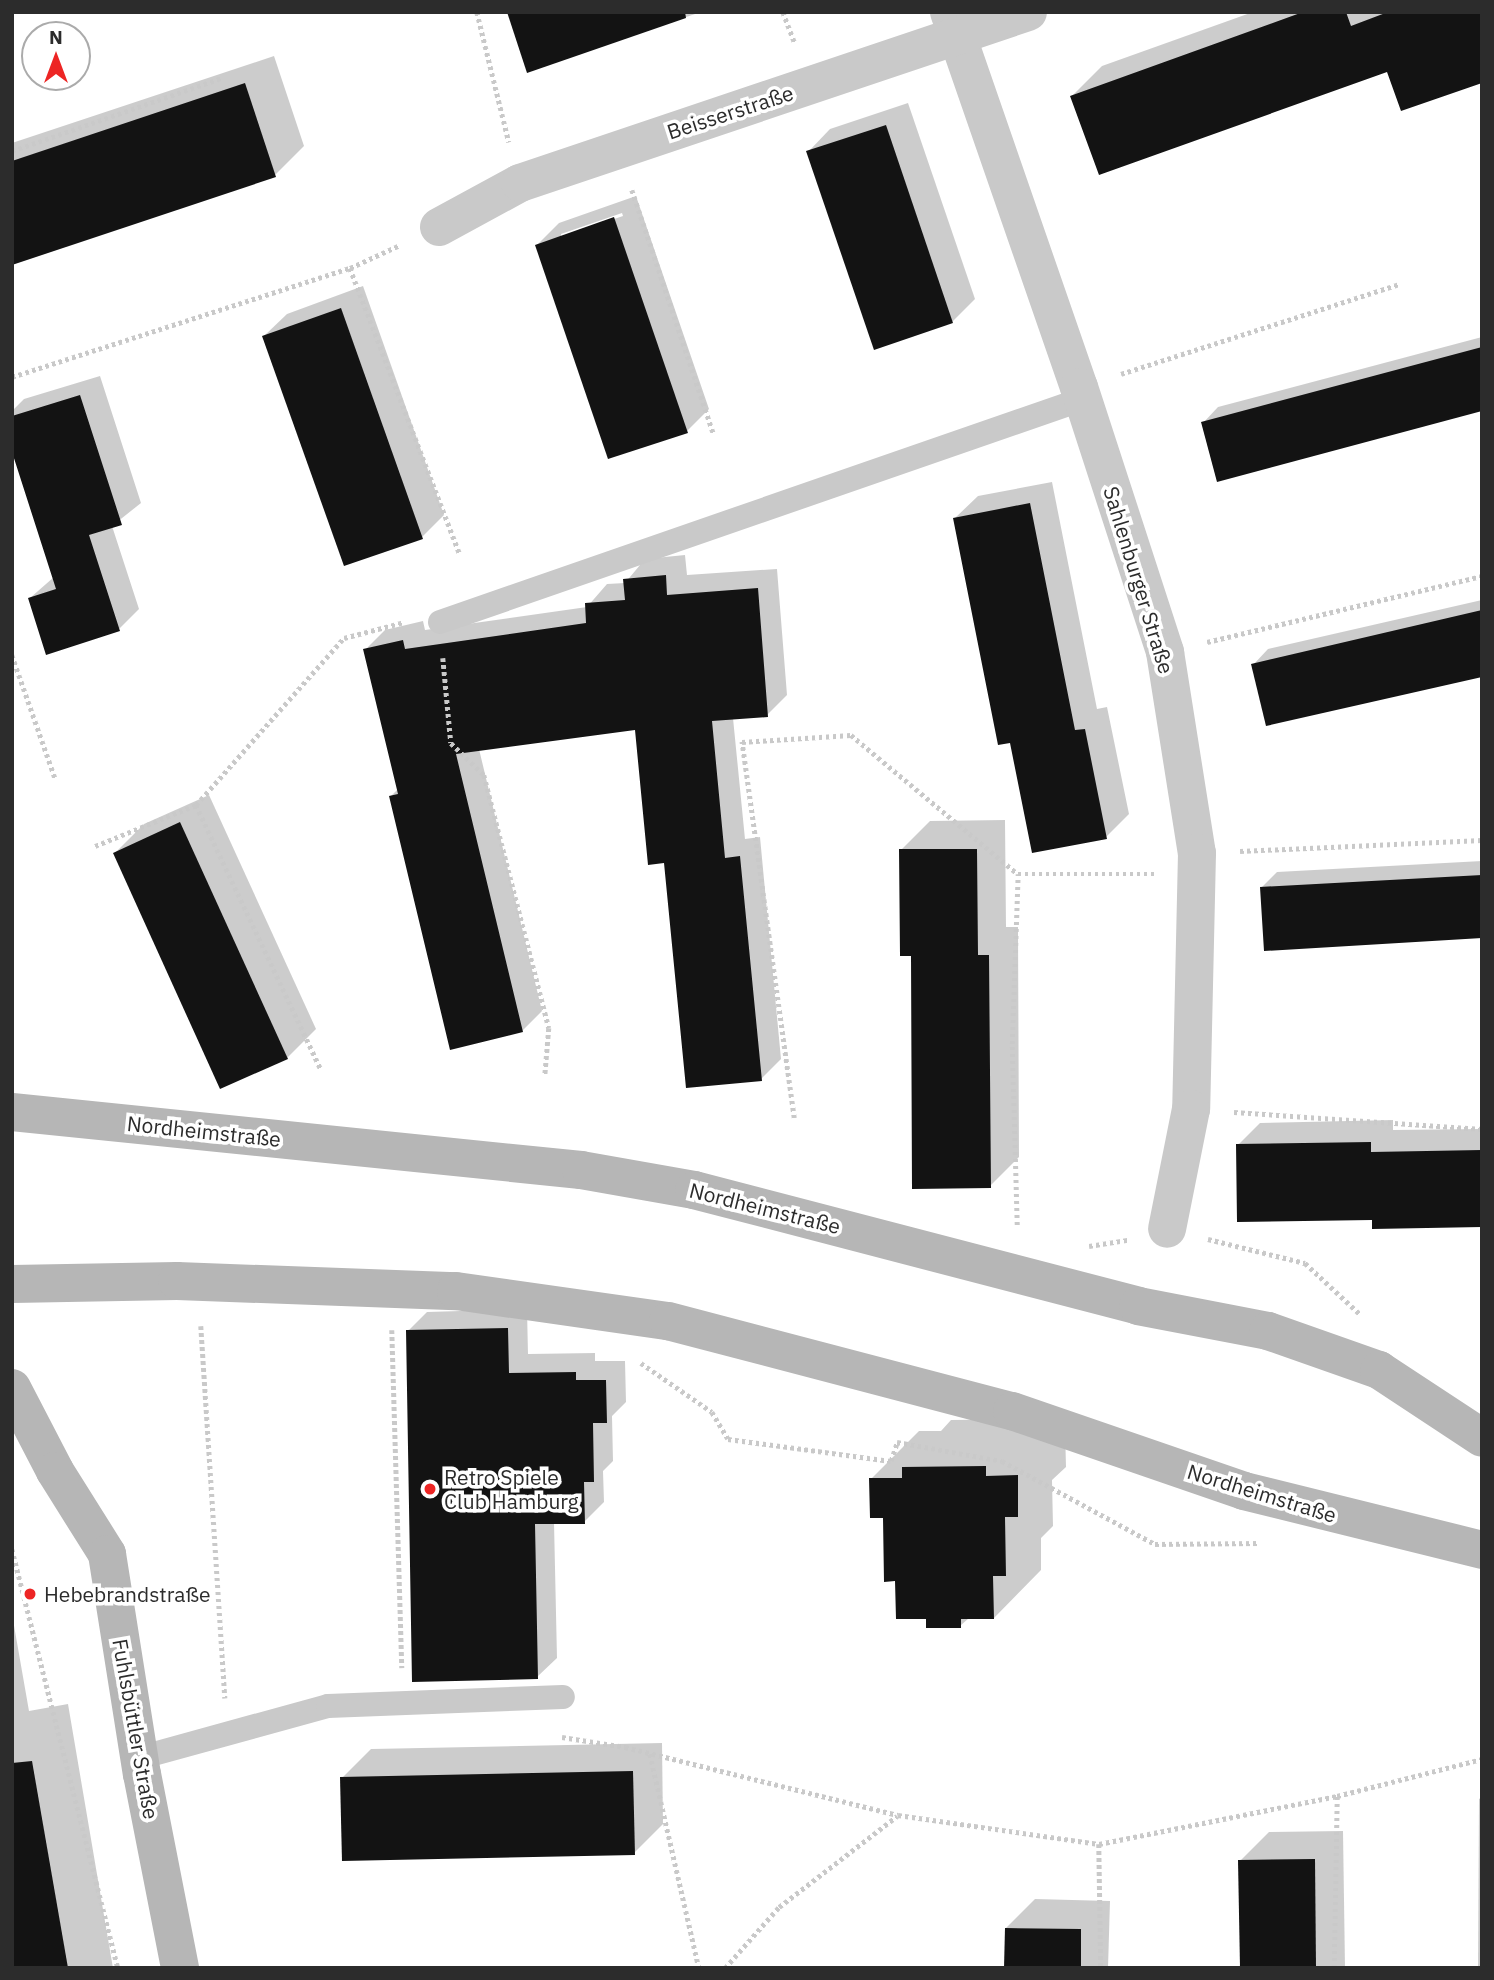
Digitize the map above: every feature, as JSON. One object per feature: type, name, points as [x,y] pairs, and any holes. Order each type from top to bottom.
[{"type":"main road","name":"Nordheimstraße","points":[[12,1112],[581,1170],[694,1190],[1138,1306],[1268,1331],[1379,1370],[1482,1438]]},
{"type":"main road","name":"Nordheimstraße","points":[[12,1284],[177,1282],[456,1291],[668,1321],[1012,1411],[1244,1491],[1482,1550]]},
{"type":"main road","name":"Fuhlsbüttler Straße","points":[[12,1388],[55,1471],[107,1554],[139,1758],[180,1968]]},
{"type":"street","name":"Beisserstraße","points":[[439,227],[520,183],[618,150],[953,24],[1028,12]]},
{"type":"street","name":"Sahlenburger Straße","points":[[953,24],[1081,393],[1165,652],[1197,864],[1191,1110],[1167,1228]]},
{"type":"lane","points":[[440,622],[1081,393]]},
{"type":"lane","points":[[139,1758],[328,1706],[403,1700],[563,1697]]},
{"type":"path","points":[[477,12],[520,183]]},
{"type":"path","points":[[12,151],[222,78]]},
{"type":"path","points":[[618,150],[714,435]]},
{"type":"path","points":[[12,377],[349,268],[439,227]]},
{"type":"path","points":[[349,268],[460,554]]},
{"type":"path","points":[[1081,393],[1400,284]]},
{"type":"path","points":[[1165,652],[1482,576]]},
{"type":"path","points":[[95,846],[196,805],[344,638],[402,622],[440,622],[451,743],[484,775],[549,1028],[545,1076]]},
{"type":"path","points":[[12,655],[15,670],[55,778]]},
{"type":"path","points":[[794,1118],[742,742],[851,735],[1018,874],[1197,864],[1482,840]]},
{"type":"path","points":[[196,805],[321,1069]]},
{"type":"path","points":[[1017,1225],[1012,1044],[1018,874]]},
{"type":"path","points":[[1191,1110],[1482,1129]]},
{"type":"path","points":[[214,1323],[200,1324],[227,1734]]},
{"type":"path","points":[[391,1326],[403,1700]]},
{"type":"path","points":[[637,1360],[712,1412],[728,1439],[891,1461],[897,1442],[1002,1461],[1156,1544],[1272,1543]]},
{"type":"path","points":[[12,1549],[118,1968]]},
{"type":"path","points":[[559,1736],[650,1753],[898,1815],[1100,1844],[1337,1796],[1482,1759]]},
{"type":"path","points":[[650,1753],[699,1968]]},
{"type":"path","points":[[1334,1968],[1337,1796]]},
{"type":"path","points":[[725,1968],[779,1907],[898,1815]]},
{"type":"path","points":[[1100,1844],[1101,1968]]},
{"type":"building","points":[[507,12],[685,12],[686,18],[527,73]]},
{"type":"building","points":[[1303,12],[1346,12],[1351,26],[1388,12],[1482,12],[1482,83],[1401,111],[1387,72],[1099,175],[1070,96]]},
{"type":"building","points":[[245,83],[276,177],[12,265],[12,161]]},
{"type":"building","points":[[886,125],[953,323],[874,350],[806,151]]},
{"type":"building","points":[[614,217],[688,433],[608,459],[535,245]]},
{"type":"building","points":[[341,308],[423,539],[344,566],[262,336]]},
{"type":"building","points":[[1482,347],[1482,411],[1217,482],[1201,422]]},
{"type":"building","points":[[80,395],[122,525],[89,535],[120,631],[46,655],[28,598],[56,589],[12,452],[12,416]]},
{"type":"building","points":[[1030,503],[1075,730],[1085,729],[1107,839],[1032,853],[1010,743],[998,745],[953,518]]},
{"type":"building","points":[[666,575],[667,595],[758,588],[768,717],[712,721],[725,858],[740,856],[762,1081],[686,1088],[664,863],[648,865],[635,730],[456,754],[523,1032],[450,1050],[389,796],[398,794],[363,649],[403,640],[405,649],[586,623],[585,603],[625,600],[623,579]]},
{"type":"building","points":[[1482,610],[1482,677],[1266,726],[1251,664]]},
{"type":"building","points":[[180,822],[288,1059],[220,1089],[113,853]]},
{"type":"building","points":[[899,849],[977,849],[978,955],[989,955],[991,1188],[912,1189],[911,956],[900,956]]},
{"type":"building","points":[[1482,875],[1482,938],[1264,951],[1260,887]]},
{"type":"building","points":[[1371,1142],[1371,1152],[1482,1150],[1482,1227],[1372,1229],[1372,1220],[1237,1222],[1236,1144]]},
{"type":"building","points":[[508,1328],[509,1373],[576,1372],[576,1380],[606,1380],[607,1423],[593,1423],[594,1482],[584,1482],[585,1524],[535,1524],[538,1679],[412,1682],[406,1330]]},
{"type":"building","points":[[986,1466],[986,1476],[1018,1475],[1018,1517],[1005,1517],[1006,1576],[993,1576],[994,1619],[961,1619],[961,1628],[926,1628],[926,1619],[896,1619],[895,1581],[884,1582],[883,1518],[870,1518],[869,1478],[902,1478],[902,1467]]},
{"type":"building","points":[[32,1761],[68,1968],[12,1968],[12,1763]]},
{"type":"building","points":[[633,1771],[635,1855],[342,1861],[340,1777]]},
{"type":"building","points":[[1315,1859],[1316,1968],[1240,1968],[1238,1860]]},
{"type":"building","points":[[1005,1928],[1081,1929],[1081,1968],[1004,1968]]},
{"type":"place","name":"Retro Spiele Club Hamburg","points":[[430,1489]]},
{"type":"place","name":"Hebebrandstraße","points":[[30,1594]]}]
